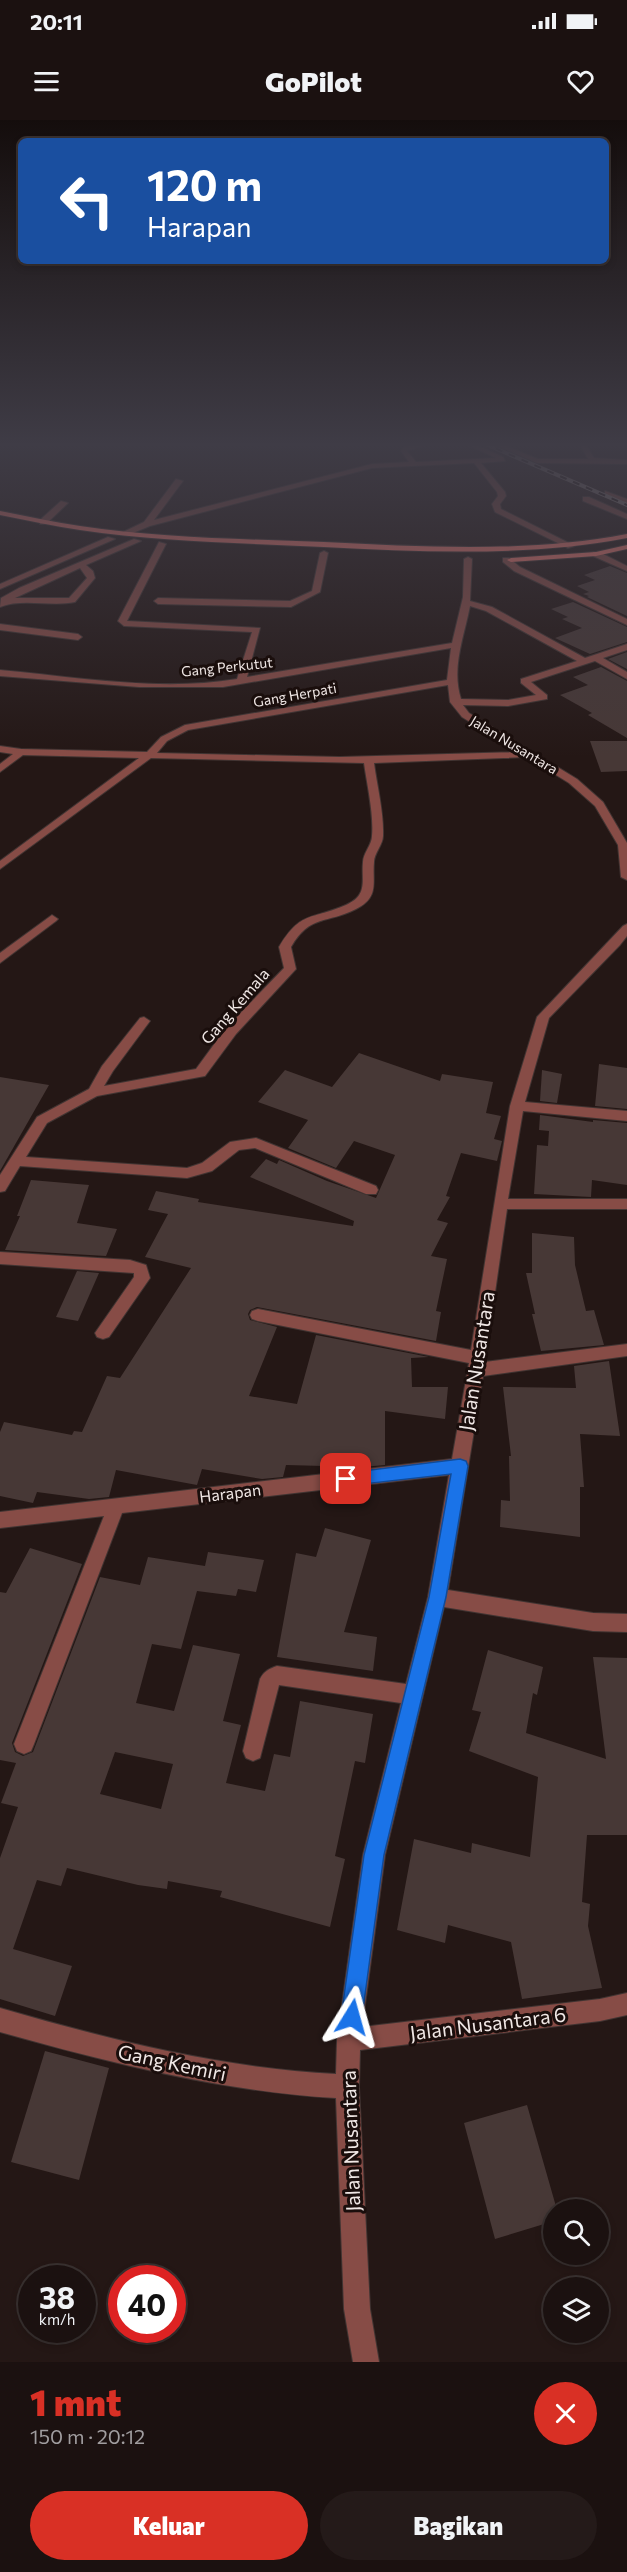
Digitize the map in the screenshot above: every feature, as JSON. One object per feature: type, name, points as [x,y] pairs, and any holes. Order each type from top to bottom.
[{"type":"main road","points":[[227,548],[324,553],[530,557],[608,548]]},
{"type":"main road","points":[[332,548],[483,560]]},
{"type":"main road","points":[[422,554],[549,548]]},
{"type":"main road","points":[[494,560],[544,560],[596,554],[611,548]]},
{"type":"street","points":[[0,587],[91,548]]},
{"type":"street","points":[[2,602],[122,548]]},
{"type":"street","points":[[160,548],[122,621],[124,623],[257,630],[241,681]]},
{"type":"street","points":[[158,601],[291,604],[316,592],[324,553]]},
{"type":"street","points":[[596,554],[627,569]]},
{"type":"street","name":"Jalan Nusantara","points":[[468,559],[466,602],[455,645],[452,682],[455,702],[465,715],[573,781],[599,804],[625,845],[627,878]]},
{"type":"street","points":[[506,560],[518,569],[627,622]]},
{"type":"street","points":[[2,602],[72,600],[91,578],[90,573],[81,565]]},
{"type":"street","points":[[466,602],[489,609],[586,662]]},
{"type":"street","points":[[0,627],[78,637]]},
{"type":"street","name":"Gang Perkutut","points":[[0,673],[140,686],[192,686],[241,681],[455,645]]},
{"type":"street","points":[[455,702],[508,703],[544,697],[524,681],[598,659],[627,647]]},
{"type":"street","points":[[598,659],[627,676]]},
{"type":"street","name":"Gang Herpati","points":[[0,866],[151,754],[164,738],[185,728],[452,682]]},
{"type":"street","points":[[0,749],[21,752],[151,754],[245,760],[470,759],[530,754]]},
{"type":"street","points":[[0,769],[21,752]]},
{"type":"street","name":"Gang Kemala","points":[[94,1092],[200,1073],[231,1031],[290,969],[285,947],[295,930],[314,918],[352,907],[363,898],[370,885],[368,860],[378,838],[369,760]]},
{"type":"street","points":[[0,958],[52,919]]},
{"type":"street","name":"Jalan Nusantara","points":[[366,2362],[357,2309],[347,2087],[349,2040],[374,1855],[437,1597],[517,1106],[543,1017],[627,928]]},
{"type":"street","points":[[0,1188],[42,1120],[94,1092],[107,1069],[144,1021]]},
{"type":"street","points":[[517,1106],[627,1116]]},
{"type":"street","points":[[18,1161],[187,1173],[207,1167],[235,1145],[256,1143],[371,1190]]},
{"type":"street","points":[[500,1204],[627,1204]]},
{"type":"street","points":[[0,1258],[130,1266],[141,1269],[142,1278],[103,1333]]},
{"type":"street","points":[[258,1315],[476,1364],[627,1350]]},
{"type":"street","name":"Harapan","points":[[0,1520],[460,1466]]},
{"type":"street","points":[[24,1744],[116,1507]]},
{"type":"street","points":[[437,1597],[581,1621],[627,1623]]},
{"type":"street","points":[[254,1751],[265,1693],[270,1679],[277,1675],[412,1695]]},
{"type":"street","name":"Jalan Nusantara 6","points":[[349,2040],[600,2010],[627,2004]]},
{"type":"street","name":"Gang Kemiri","points":[[0,2020],[103,2049],[192,2069],[257,2080],[347,2087]]},
{"type":"building","points":[[610,566],[627,573],[627,616],[587,597],[589,596],[583,594],[589,592],[577,586],[595,580],[584,575]]},
{"type":"building","points":[[573,602],[627,627],[627,642],[590,654],[555,638],[582,628],[562,619],[568,617],[551,609]]},
{"type":"building","points":[[627,652],[627,669],[608,659]]},
{"type":"building","points":[[601,667],[627,681],[627,738],[588,715],[592,713],[560,695],[588,685],[573,677]]},
{"type":"building","points":[[590,741],[627,741],[627,771],[601,772]]},
{"type":"building","points":[[359,1053],[440,1081],[442,1074],[493,1082],[486,1113],[501,1116],[494,1139],[502,1141],[497,1161],[461,1153],[446,1196],[450,1197],[437,1220],[448,1223],[431,1256],[447,1259],[436,1311],[441,1312],[436,1341],[257,1307],[250,1310],[248,1314],[250,1320],[277,1327],[249,1396],[297,1404],[316,1335],[429,1357],[411,1358],[412,1387],[448,1387],[445,1419],[385,1411],[385,1465],[362,1467],[286,1465],[283,1477],[262,1479],[202,1469],[197,1485],[116,1470],[109,1497],[89,1499],[37,1492],[33,1503],[0,1496],[0,1432],[4,1422],[72,1435],[74,1431],[82,1432],[107,1376],[120,1378],[191,1268],[145,1257],[168,1214],[148,1210],[156,1191],[199,1199],[198,1202],[353,1226],[354,1221],[250,1177],[266,1159],[277,1164],[279,1160],[327,1181],[376,1198],[395,1155],[354,1141],[336,1168],[288,1148],[308,1120],[258,1102],[285,1070],[332,1087]]},
{"type":"building","points":[[599,1064],[627,1068],[627,1109],[595,1106]]},
{"type":"building","points":[[542,1070],[562,1074],[557,1103],[540,1101]]},
{"type":"building","points":[[0,1077],[49,1085],[0,1171]]},
{"type":"building","points":[[540,1115],[593,1122],[593,1120],[627,1123],[627,1185],[592,1180],[591,1197],[534,1194],[537,1145],[548,1146],[549,1131],[539,1130]]},
{"type":"building","points":[[31,1180],[89,1185],[77,1223],[117,1229],[106,1256],[5,1250],[20,1216],[17,1216]]},
{"type":"building","points":[[532,1233],[574,1237],[575,1265],[586,1311],[594,1310],[604,1345],[541,1351],[532,1314],[535,1314],[526,1273],[532,1273]]},
{"type":"building","points":[[77,1271],[99,1273],[78,1321],[56,1317]]},
{"type":"building","points":[[609,1361],[620,1436],[580,1434],[584,1487],[580,1487],[580,1537],[500,1527],[501,1500],[510,1501],[509,1456],[511,1456],[503,1387],[576,1388],[574,1366]]},
{"type":"building","points":[[325,1528],[371,1540],[344,1632],[377,1637],[373,1671],[277,1657],[296,1553],[316,1557]]},
{"type":"building","points":[[30,1548],[82,1564],[12,1743],[15,1752],[23,1756],[33,1752],[100,1577],[140,1585],[148,1557],[205,1566],[208,1552],[264,1560],[256,1592],[238,1589],[236,1596],[197,1591],[181,1649],[152,1644],[136,1703],[174,1711],[193,1645],[240,1654],[223,1721],[241,1725],[226,1783],[265,1791],[274,1754],[290,1757],[300,1701],[373,1714],[365,1763],[355,1761],[335,1856],[345,1859],[330,1927],[220,1897],[222,1891],[168,1881],[167,1889],[138,1885],[67,1868],[61,1886],[37,1880],[13,1949],[72,1966],[55,2016],[0,1999],[0,1858],[18,1807],[1,1803],[16,1763],[0,1760],[0,1592],[6,1593]],"holes":[[[115,1752],[173,1764],[161,1809],[100,1794]]]},
{"type":"building","points":[[488,1650],[543,1667],[537,1695],[533,1693],[526,1733],[606,1759],[593,1657],[627,1658],[627,1835],[587,1835],[582,1902],[590,1904],[588,1926],[602,1988],[522,1999],[511,1942],[448,1925],[445,1943],[397,1930],[414,1839],[471,1853],[472,1843],[530,1857],[538,1777],[469,1751],[481,1712],[472,1710]]},
{"type":"building","points":[[45,2051],[109,2068],[79,2180],[11,2162]]},
{"type":"building","points":[[527,2105],[554,2199],[543,2199],[543,2224],[495,2239],[464,2123]]},
{"type":"route","points":[[346,1479],[460,1466],[437,1597],[374,1855],[352,2017]]}]
